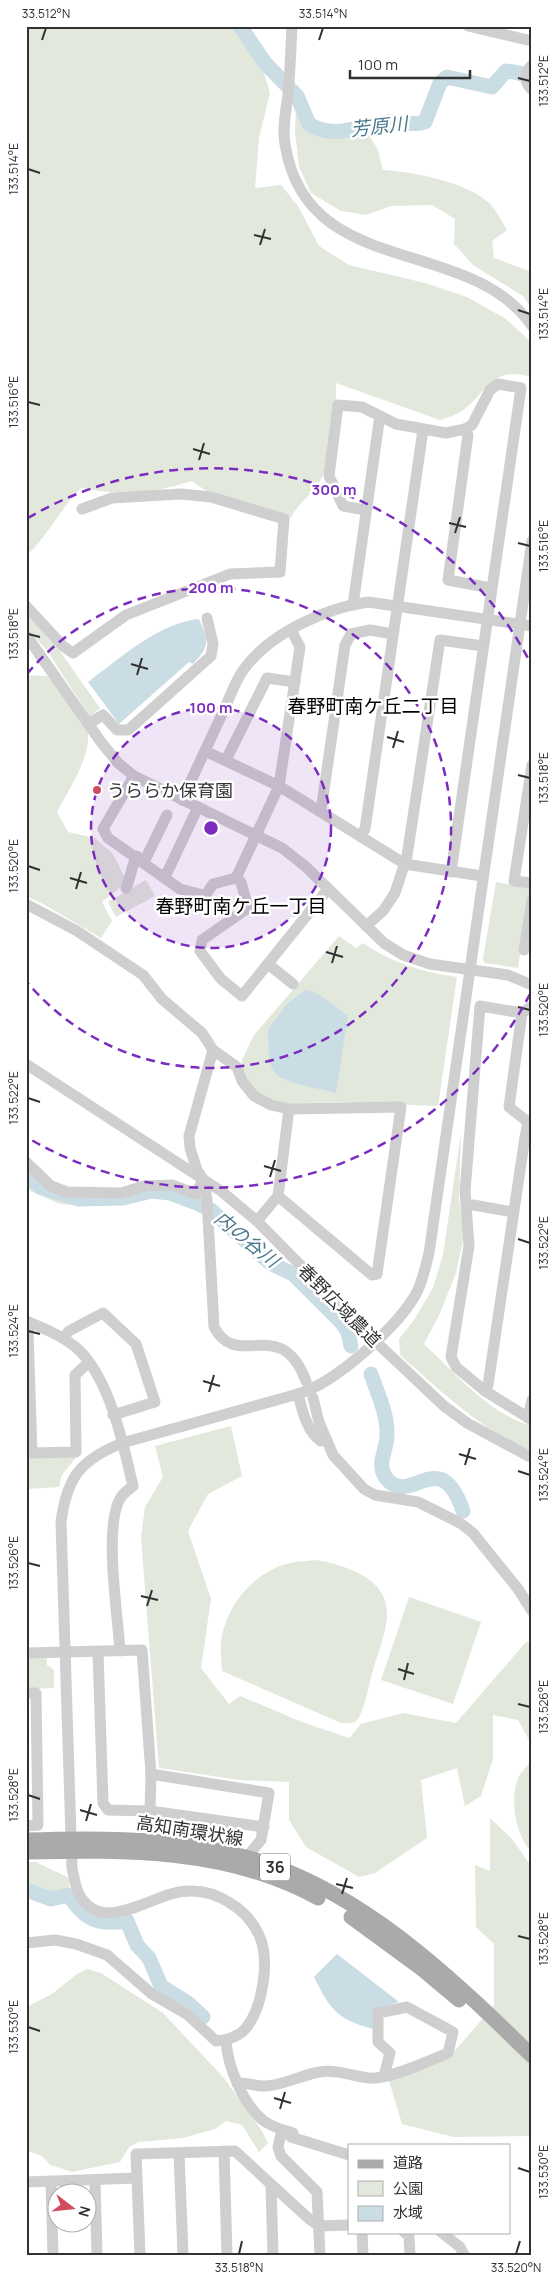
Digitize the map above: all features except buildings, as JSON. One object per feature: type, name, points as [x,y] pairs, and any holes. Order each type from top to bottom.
[{"type":"main road","name":"高知南環状線","points":[[26,1840],[205,1859],[242,1867],[280,1880],[313,1895],[352,1918],[478,2010]]},
{"type":"main road","name":"高知南環状線","points":[[26,1852],[72,1845],[163,1842],[209,1849],[284,1870],[317,1886],[373,1919],[429,1960],[478,2010]]},
{"type":"main road","name":"36","points":[[478,2010],[532,2056]]},
{"type":"street","points":[[292,26],[284,142],[289,167],[301,191],[315,209],[335,227],[358,240],[471,278],[497,291],[515,305],[532,326]]},
{"type":"street","points":[[468,26],[532,41]]},
{"type":"street","points":[[528,71],[527,85],[532,90]]},
{"type":"street","points":[[366,510],[343,506],[329,476],[338,405],[362,407],[396,424],[446,433],[466,429],[472,425],[490,390],[498,384],[521,388],[451,872]]},
{"type":"street","points":[[353,604],[378,422],[382,417]]},
{"type":"street","points":[[466,429],[468,435],[448,580],[491,588]]},
{"type":"street","points":[[360,836],[365,829],[424,430]]},
{"type":"street","points":[[26,606],[63,646],[73,653],[126,615],[230,574],[280,572],[284,520],[211,497],[180,494],[112,498],[82,509]]},
{"type":"street","points":[[26,1944],[55,1940],[76,1944],[107,1955],[152,1994],[188,2015],[207,2035],[216,2041],[237,2036],[246,2028],[254,2014],[262,1989],[265,1969],[264,1949],[259,1934],[248,1916],[232,1903],[216,1895],[199,1892],[179,1892],[156,1899],[133,1910],[105,1913],[90,1907],[79,1894],[72,1868],[62,1522],[64,1502],[70,1485],[78,1471],[90,1459],[122,1443],[298,1394],[324,1383],[375,1341],[404,1311],[417,1291],[424,1274],[532,541]]},
{"type":"street","points":[[182,800],[242,671],[261,650],[291,630],[329,612],[353,604],[368,602],[532,626]]},
{"type":"street","points":[[88,724],[103,715],[118,730],[128,730],[135,724],[211,656],[213,644],[207,618]]},
{"type":"street","points":[[236,878],[279,786],[300,647],[291,630]]},
{"type":"street","points":[[319,811],[322,804],[345,645],[351,634],[370,630],[393,634]]},
{"type":"street","points":[[26,635],[88,724],[118,763],[134,776],[282,848],[305,866],[384,943],[403,955],[430,964],[508,975],[532,985]]},
{"type":"street","points":[[366,926],[383,911],[395,893],[405,864],[440,640],[483,646]]},
{"type":"street","points":[[135,724],[134,721],[189,665]]},
{"type":"street","points":[[226,760],[267,678],[295,682]]},
{"type":"street","points":[[205,750],[279,786],[405,864],[482,876]]},
{"type":"street","points":[[532,765],[514,881],[532,883]]},
{"type":"street","points":[[134,776],[103,828],[108,838],[180,889],[203,895],[207,893],[213,884],[236,878]]},
{"type":"street","points":[[163,877],[168,871],[198,807]]},
{"type":"street","points":[[126,888],[130,878],[130,868],[140,859],[167,814]]},
{"type":"street","points":[[236,878],[241,882],[248,908],[202,940],[200,951],[222,979],[242,996],[328,889]]},
{"type":"street","points":[[524,950],[532,900]]},
{"type":"street","points":[[26,904],[77,931],[143,975],[162,999],[202,1034],[213,1050],[238,1067],[242,1081],[254,1096],[271,1105],[289,1109],[401,1108],[377,1274],[372,1275],[278,1196]]},
{"type":"street","points":[[268,964],[294,984]]},
{"type":"street","points":[[485,1391],[488,1385],[513,1212],[530,1121],[510,1107],[527,1010],[480,1006],[465,1191],[469,1246],[451,1357],[456,1367],[485,1391],[530,1419],[532,1400]]},
{"type":"street","points":[[213,1050],[188,1136],[197,1170],[203,1179],[207,1199],[214,1327],[219,1336],[237,1346],[271,1345],[282,1348],[294,1357],[306,1382]]},
{"type":"street","name":"春野広域農道","points":[[26,1064],[157,1151],[203,1179],[257,1221],[375,1341],[444,1406],[466,1422],[532,1458]]},
{"type":"street","points":[[257,1221],[278,1196],[289,1109]]},
{"type":"street","points":[[26,1162],[51,1186],[67,1192],[121,1193],[144,1186],[172,1185],[196,1194],[203,1179]]},
{"type":"street","points":[[467,1206],[472,1205],[513,1212]]},
{"type":"street","points":[[63,1338],[69,1331],[104,1313],[136,1344],[155,1402],[113,1415]]},
{"type":"street","points":[[89,1362],[75,1375],[76,1452],[32,1453],[28,1322],[63,1338],[80,1351],[89,1362],[101,1381],[122,1443],[133,1486],[122,1496],[113,1530],[112,1548],[120,1651]]},
{"type":"street","points":[[298,1394],[305,1417],[316,1438],[321,1441],[326,1440]]},
{"type":"street","points":[[313,1398],[326,1440],[333,1455],[364,1489],[375,1495],[418,1502],[460,1523],[473,1533],[518,1589],[532,1611]]},
{"type":"street","points":[[26,1653],[142,1650],[152,1774],[150,1811]]},
{"type":"street","points":[[98,1652],[103,1804],[108,1810],[150,1811],[264,1827]]},
{"type":"street","points":[[26,1693],[36,1693],[31,1786],[38,1825],[26,1826]]},
{"type":"street","points":[[152,1774],[269,1793],[262,1840],[246,1858]]},
{"type":"street","points":[[237,2083],[246,2082],[264,2086],[319,2072],[334,2071],[375,2079],[384,2076],[448,2053],[453,2032],[407,2007],[378,2013],[378,2042],[390,2053],[384,2076]]},
{"type":"street","points":[[226,2040],[227,2059],[237,2083],[263,2120],[282,2130],[293,2133],[292,2137],[348,2155]]},
{"type":"street","points":[[282,2130],[278,2147],[281,2156],[317,2192],[320,2255]]},
{"type":"street","points":[[140,2255],[136,2154],[235,2151],[319,2226],[348,2225]]},
{"type":"street","points":[[224,2152],[227,2255]]},
{"type":"street","points":[[179,2153],[183,2255]]},
{"type":"street","points":[[26,2182],[137,2178]]},
{"type":"street","points":[[95,2180],[97,2255]]},
{"type":"street","points":[[51,2181],[53,2255]]},
{"type":"street","points":[[272,2185],[273,2255]]},
{"type":"street","points":[[362,2234],[363,2255]]},
{"type":"street","points":[[406,2234],[409,2236],[410,2255]]},
{"type":"street","points":[[444,2234],[460,2247],[464,2255]]},
{"type":"green space","points":[[26,26],[238,26],[256,46],[270,93],[259,138],[255,188],[281,185],[298,206],[319,246],[349,265],[425,283],[467,297],[506,319],[532,343],[532,377],[518,374],[498,377],[462,411],[440,420],[336,383],[334,432],[326,469],[318,484],[291,518],[209,493],[192,481],[162,489],[124,493],[81,488],[41,540],[26,556]]},
{"type":"green space","points":[[296,108],[308,130],[330,137],[367,132],[378,150],[383,170],[409,173],[454,184],[480,196],[490,204],[507,230],[492,241],[494,258],[532,272],[532,309],[523,296],[473,265],[454,244],[455,219],[432,205],[391,206],[366,215],[341,211],[311,193],[299,167],[295,131]]},
{"type":"green space","points":[[26,614],[59,650],[100,708],[90,717],[46,649],[26,628]]},
{"type":"green space","points":[[26,675],[47,676],[77,713],[88,733],[86,752],[82,763],[57,812],[68,832],[95,838],[113,854],[127,882],[102,902],[112,921],[101,938],[26,896]]},
{"type":"green space","points":[[146,880],[155,896],[116,917],[108,902]]},
{"type":"green space","points":[[496,882],[530,888],[518,968],[485,963],[483,959]]},
{"type":"green space","points":[[339,936],[356,948],[363,943],[385,956],[408,966],[457,977],[438,1106],[340,1102],[276,1104],[253,1090],[241,1071],[242,1060],[254,1035]]},
{"type":"green space","points":[[461,1133],[459,1200],[464,1235],[456,1273],[441,1311],[424,1344],[487,1403],[516,1420],[532,1426],[532,1453],[478,1421],[400,1355],[399,1339],[414,1320],[433,1288],[443,1254]]},
{"type":"green space","points":[[26,1171],[48,1182],[82,1193],[84,1206],[60,1204],[26,1189]]},
{"type":"green space","points":[[231,1426],[242,1476],[208,1494],[188,1531],[211,1599],[201,1668],[229,1704],[240,1696],[302,1722],[349,1738],[361,1724],[403,1713],[456,1723],[526,1642],[532,1641],[532,1740],[529,1740],[518,1720],[493,1715],[493,1759],[481,1796],[465,1806],[457,1768],[421,1780],[427,1838],[375,1873],[359,1877],[306,1847],[289,1820],[289,1782],[239,1780],[159,1768],[141,1537],[145,1507],[163,1477],[155,1446]]},
{"type":"green space","points":[[77,1456],[62,1475],[59,1487],[26,1489],[26,1458]]},
{"type":"green space","points":[[317,1560],[363,1575],[380,1591],[385,1601],[387,1620],[384,1635],[364,1706],[359,1717],[353,1723],[341,1723],[222,1671],[221,1647],[223,1630],[235,1604],[243,1593],[253,1582],[277,1567],[293,1562]]},
{"type":"green space","points":[[409,1597],[481,1622],[453,1704],[381,1680]]},
{"type":"green space","points":[[26,1656],[47,1656],[47,1665],[54,1670],[54,1688],[26,1689]]},
{"type":"green space","points":[[532,1761],[532,1853],[521,1837],[515,1816],[514,1795],[519,1776]]},
{"type":"green space","points":[[490,1818],[512,1839],[532,1867],[532,2136],[454,2137],[402,2124],[389,2081],[451,2055],[494,2006],[494,1944],[476,1927],[475,1865],[490,1871]]},
{"type":"green space","points":[[26,1862],[36,1862],[69,1878],[69,1893],[50,1896],[26,1886]]},
{"type":"green space","points":[[87,1969],[101,1973],[163,2013],[224,2078],[262,2131],[268,2143],[259,2152],[242,2125],[226,2121],[215,2129],[183,2138],[139,2142],[129,2147],[120,2162],[72,2172],[50,2165],[42,2156],[26,2150],[26,2007],[52,1994],[77,1974]]},
{"type":"water","points":[[199,619],[205,633],[206,643],[199,658],[193,664],[189,662],[119,724],[88,682],[155,634],[184,622]]},
{"type":"water","points":[[305,990],[317,994],[348,1015],[336,1093],[285,1079],[278,1076],[272,1067],[269,1057],[268,1029],[288,1003]]},
{"type":"water","points":[[337,1954],[399,2002],[375,2009],[374,2029],[351,2022],[336,2012],[314,1977]]},
{"type":"waterway","name":"芳原川","points":[[240,26],[265,63],[297,96],[309,124],[329,131],[349,130],[390,122],[417,124],[425,122],[440,83],[447,77],[492,87],[506,71],[517,72],[530,78],[532,81]]},
{"type":"waterway","name":"内の谷川","points":[[26,1174],[40,1187],[79,1199],[123,1198],[152,1191],[170,1193],[211,1210],[270,1263],[293,1274],[342,1323],[348,1332],[351,1346]]},
{"type":"waterway","name":"内の谷川","points":[[371,1374],[386,1420],[387,1437],[382,1458],[382,1468],[386,1478],[396,1485],[405,1487],[435,1478],[444,1481],[454,1491],[463,1511]]},
{"type":"waterway","points":[[26,1890],[51,1899],[69,1895],[87,1916],[108,1922],[127,1921],[137,1945],[149,1958],[161,1986],[188,2003],[203,2017]]},
{"type":"place","name":"うららか保育園","points":[[97,790]]},
{"type":"district","name":"春野町南ケ丘二丁目","points":[[373,706]]},
{"type":"district","name":"春野町南ケ丘一丁目","points":[[241,906]]}]
